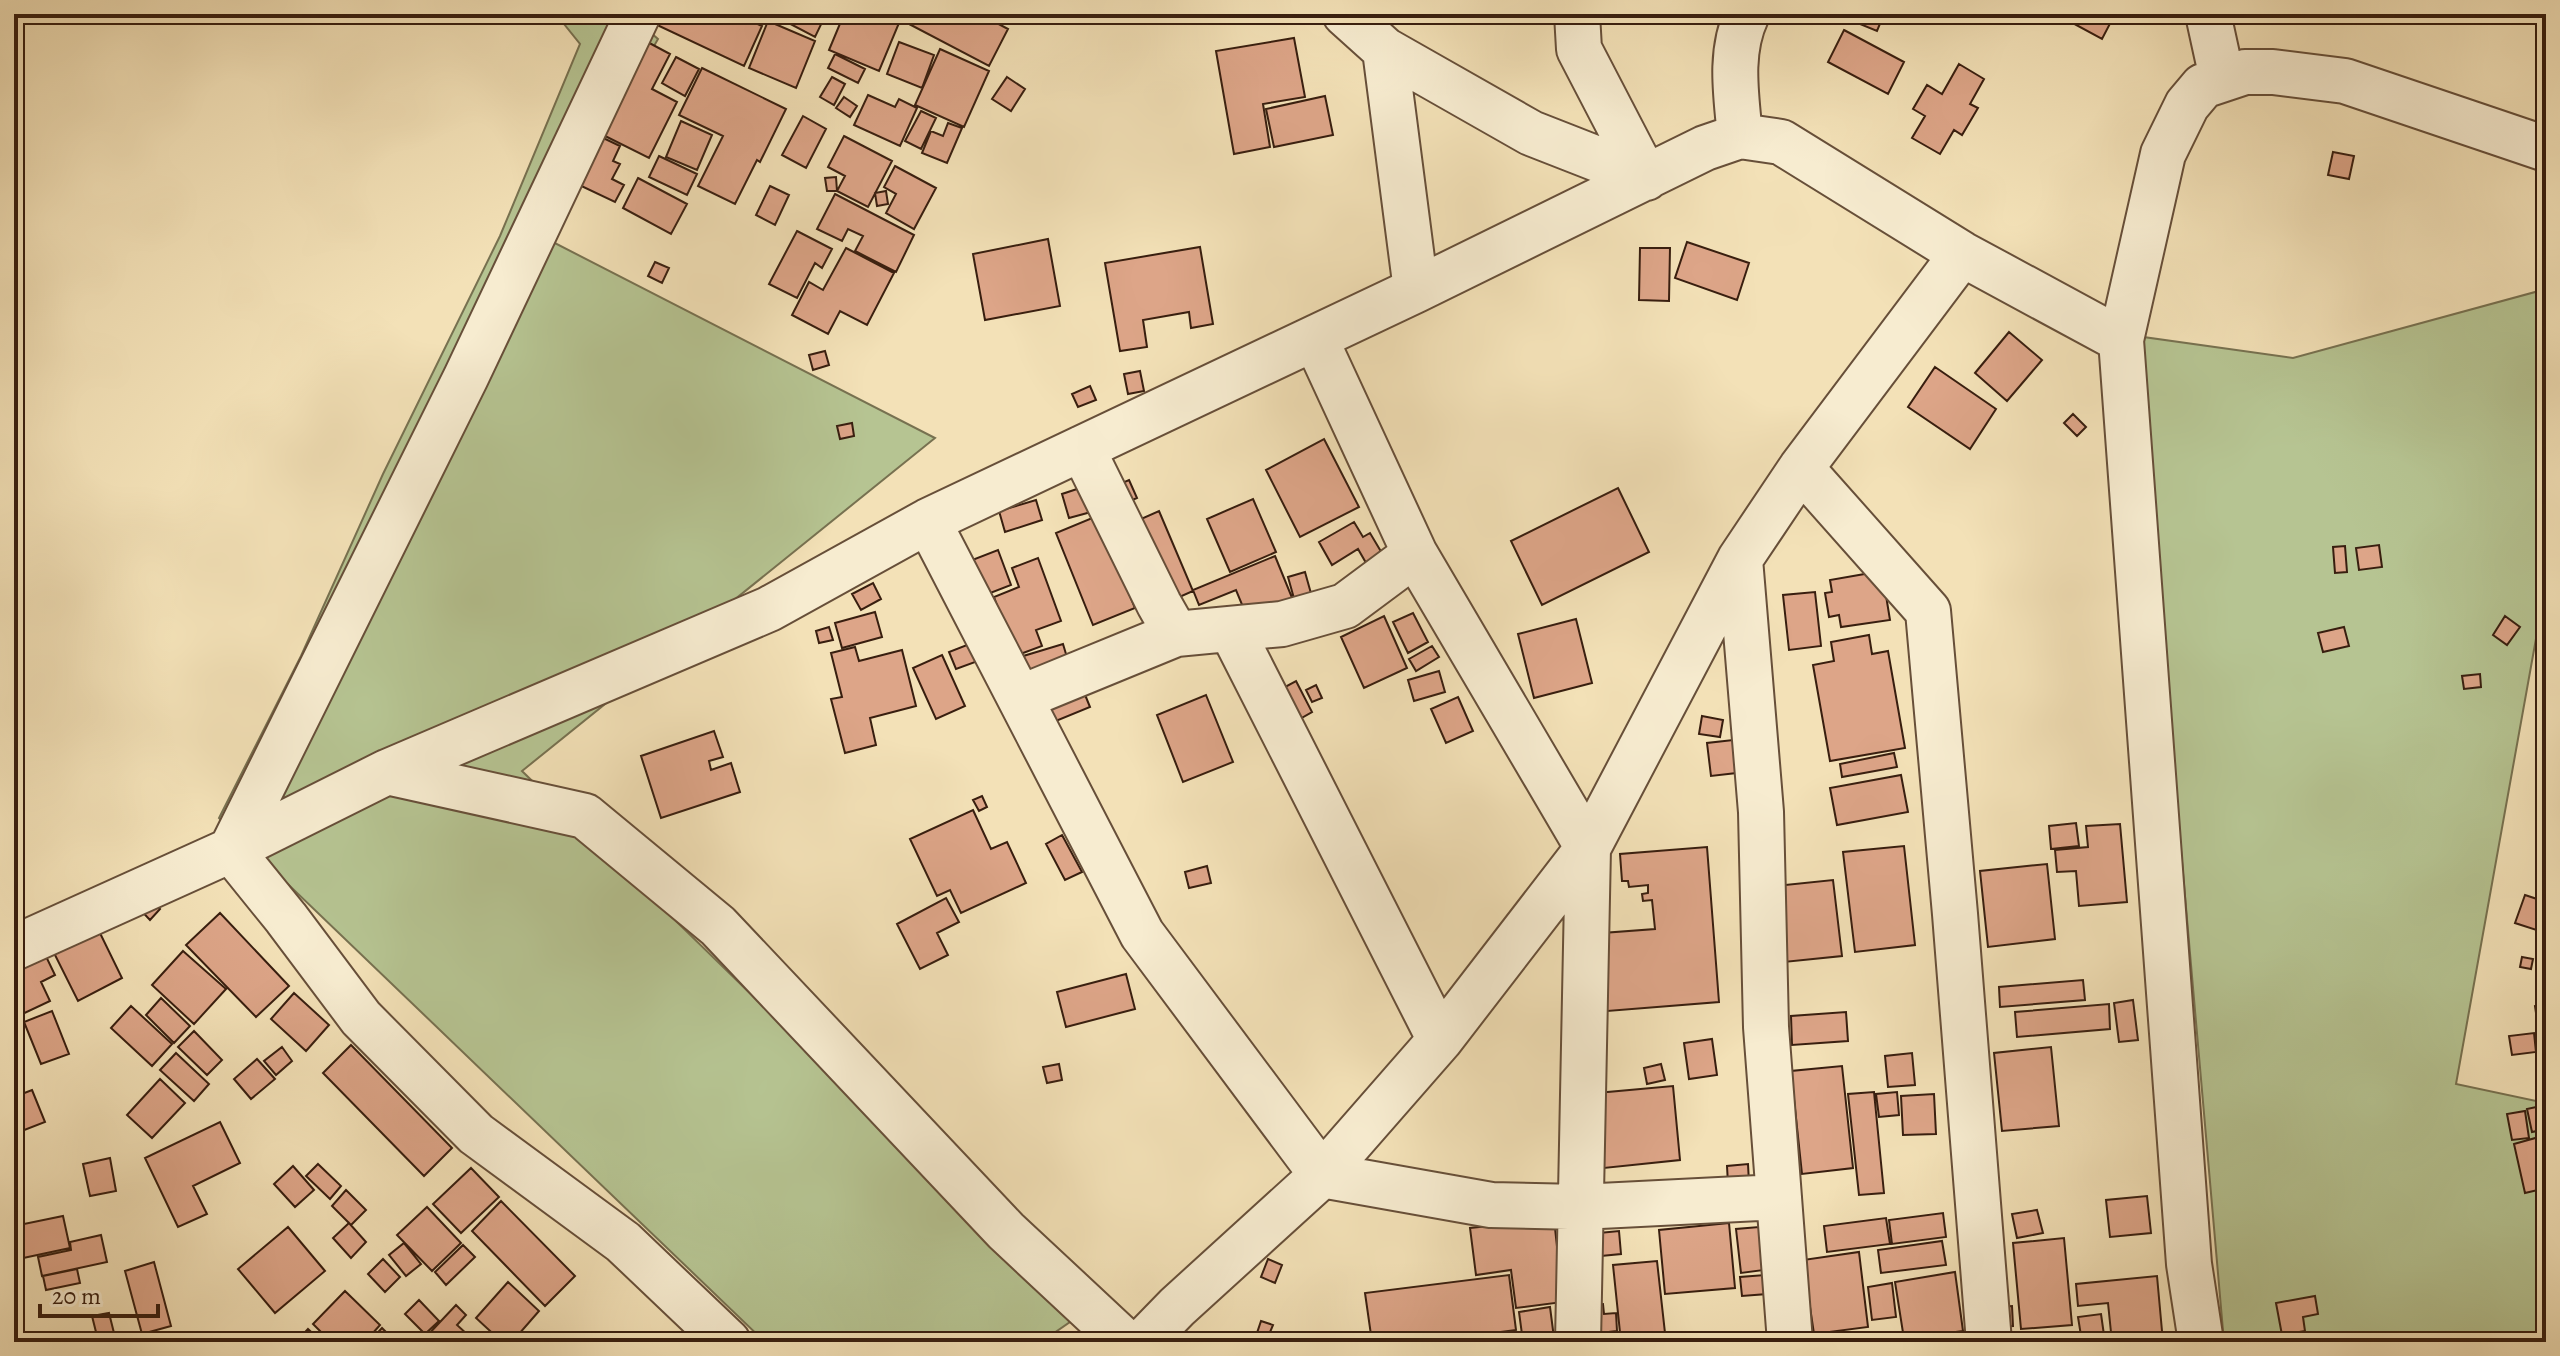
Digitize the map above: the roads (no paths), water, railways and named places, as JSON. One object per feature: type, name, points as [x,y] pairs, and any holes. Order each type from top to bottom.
[{"type":"street","points":[[231,850],[466,377],[638,14]]},
{"type":"street","points":[[1345,14],[1385,50],[1531,133],[1646,178]]},
{"type":"street","points":[[1577,14],[1579,49],[1646,178]]},
{"type":"street","points":[[1740,136],[1735,72],[1738,34],[1747,14]]},
{"type":"street","points":[[2208,14],[2222,78]]},
{"type":"street","points":[[1385,50],[1416,290]]},
{"type":"street","points":[[2201,1342],[2189,1264],[2121,340],[2163,154],[2187,105],[2203,86],[2245,72],[2345,81],[2546,149]]},
{"type":"street","points":[[14,948],[231,850],[387,772],[769,609],[928,521],[1416,290],[1705,148],[1740,136],[1781,142],[1962,254],[2121,340]]},
{"type":"street","points":[[1143,1342],[1322,1175],[1440,1040],[1588,848],[1740,559],[1801,468],[1962,254]]},
{"type":"street","points":[[1315,338],[1415,554],[1588,848],[1578,1342]]},
{"type":"street","points":[[1082,448],[1176,634]]},
{"type":"street","points":[[1801,468],[1928,611],[1989,1342]]},
{"type":"street","points":[[928,521],[1142,934],[1322,1175],[1491,1205],[1580,1207],[1779,1197]]},
{"type":"street","points":[[1020,698],[1176,634],[1282,624],[1345,606],[1415,554]]},
{"type":"street","points":[[1740,559],[1761,812],[1766,1027],[1790,1342]]},
{"type":"street","points":[[1231,629],[1440,1040]]},
{"type":"street","points":[[387,772],[585,816],[718,926],[1006,1231],[1125,1342]]},
{"type":"street","points":[[231,850],[361,1018],[476,1134],[623,1242],[728,1342]]}]
